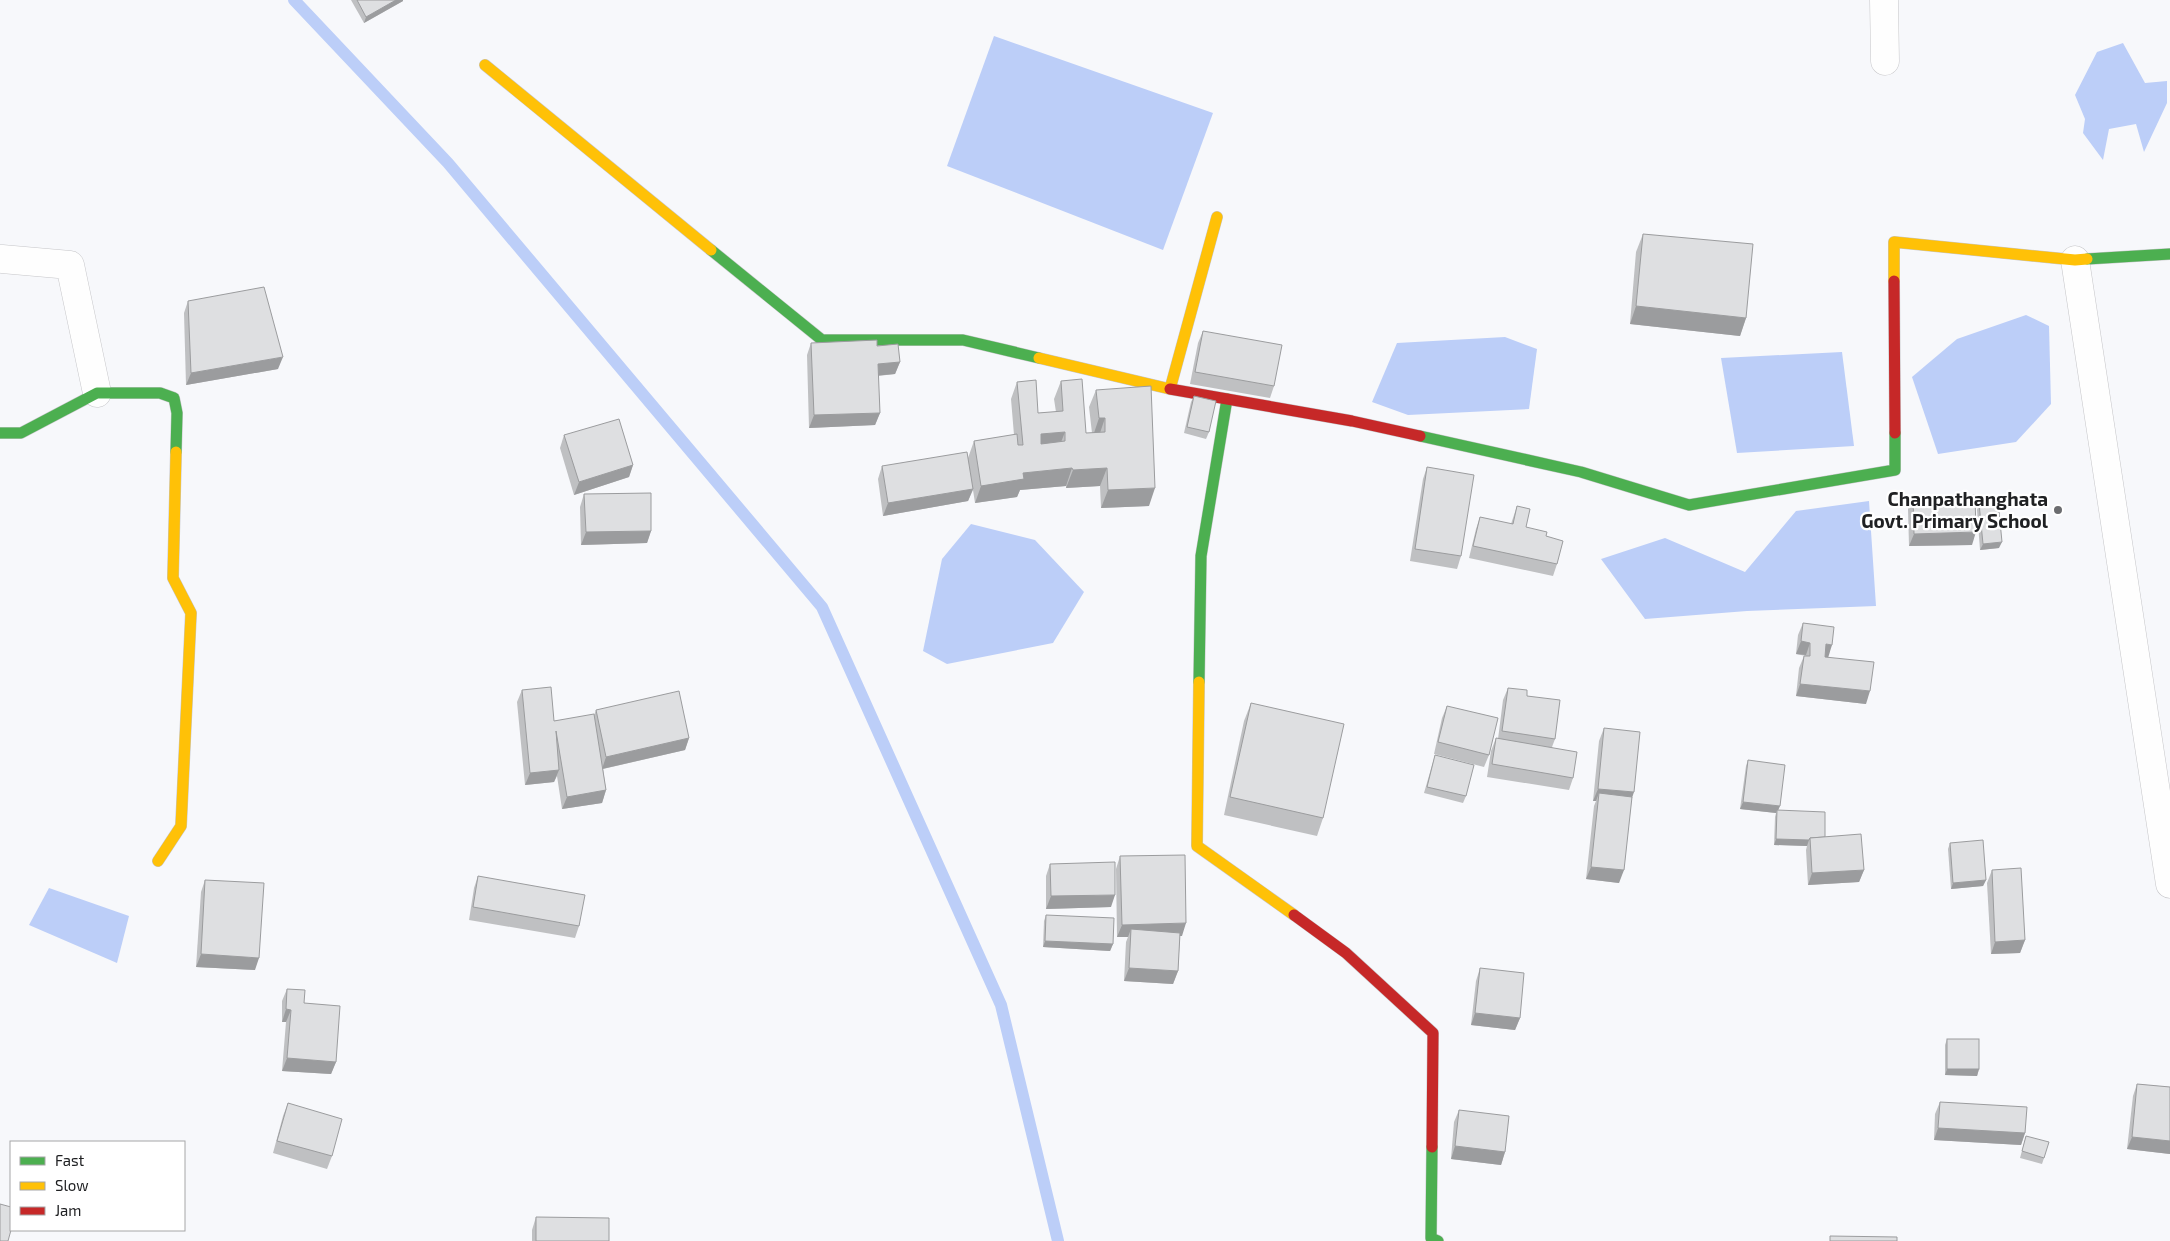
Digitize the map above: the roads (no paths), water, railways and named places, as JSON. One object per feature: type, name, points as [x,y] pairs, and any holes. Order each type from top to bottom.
[{"type":"street","points":[[1884,0],[1885,60]]},
{"type":"street","points":[[485,65],[822,340],[963,340],[1170,389],[1352,421],[1582,472],[1689,505],[1895,470],[1894,242],[2075,260],[2170,254]]},
{"type":"street","points":[[1170,389],[1217,216]]},
{"type":"street","points":[[2,259],[70,265],[97,393]]},
{"type":"street","points":[[2075,260],[2170,884]]},
{"type":"street","points":[[0,433],[21,433],[97,393],[160,393],[174,398],[177,413],[173,578],[191,613],[180,826],[158,861]]},
{"type":"street","points":[[1227,399],[1200,556],[1196,846],[1346,953],[1433,1034],[1431,1238],[1438,1241]]},
{"type":"water","points":[[994,36],[1213,113],[1163,250],[947,166]]},
{"type":"water","points":[[2123,43],[2145,83],[2167,81],[2167,103],[2144,152],[2136,124],[2109,129],[2103,160],[2083,133],[2085,119],[2075,95],[2097,52]]},
{"type":"water","points":[[2026,315],[2049,326],[2051,404],[2016,442],[1938,454],[1912,377],[1957,339]]},
{"type":"water","points":[[1505,337],[1537,349],[1529,409],[1408,415],[1372,402],[1397,343]]},
{"type":"water","points":[[1842,352],[1854,446],[1737,453],[1721,358]]},
{"type":"water","points":[[1869,501],[1876,606],[1747,611],[1645,619],[1601,559],[1665,538],[1745,572],[1796,511]]},
{"type":"water","points":[[971,524],[1035,540],[1084,592],[1053,643],[947,664],[923,651],[942,559]]},
{"type":"water","points":[[49,888],[129,916],[117,963],[29,925]]},
{"type":"waterway","points":[[294,0],[448,163],[822,607],[1001,1005],[1058,1241]]},
{"type":"place","name":"Chanpathanghata Govt. Primary School","points":[[2058,510]]}]
